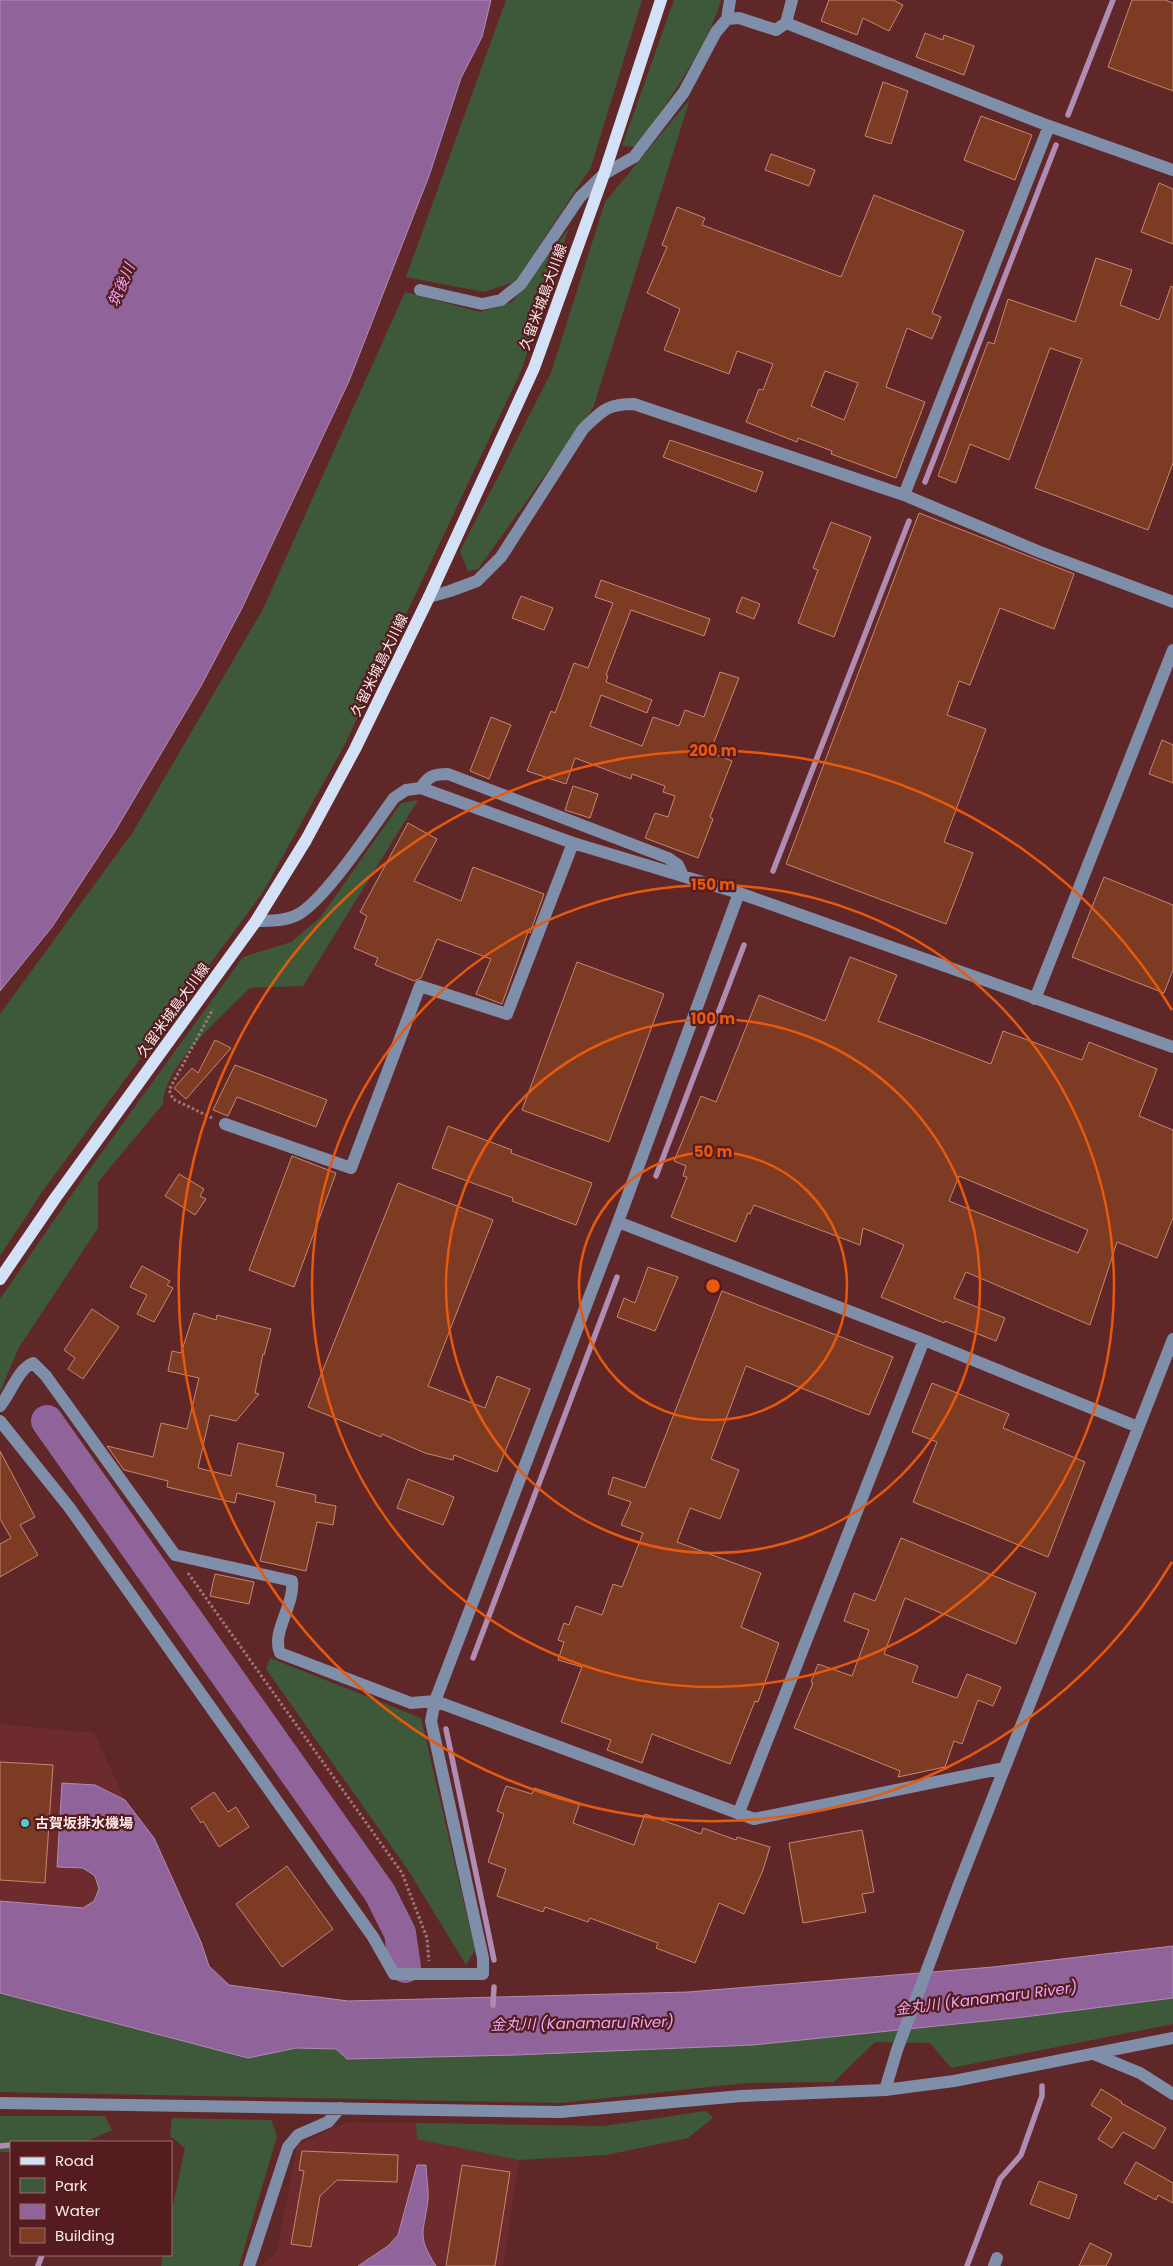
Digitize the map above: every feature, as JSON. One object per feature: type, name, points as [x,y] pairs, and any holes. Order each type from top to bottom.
[{"type":"main road","name":"久留米城島大川線","points":[[0,1280],[56,1197],[256,921],[306,840],[355,749],[429,597],[534,368],[604,174],[661,0]]},
{"type":"street","points":[[420,290],[482,304],[501,300],[521,284],[580,197],[604,174],[634,157],[684,92],[716,32],[727,19],[730,0]]},
{"type":"street","points":[[727,19],[739,18],[776,30],[786,23],[792,0]]},
{"type":"street","points":[[786,23],[1049,126],[1173,170]]},
{"type":"street","points":[[904,495],[1049,126]]},
{"type":"street","points":[[429,597],[450,592],[477,580],[501,557],[583,429],[601,411],[617,404],[634,404],[904,495],[1040,552],[1173,602]]},
{"type":"street","points":[[1035,999],[1173,650]]},
{"type":"street","points":[[421,788],[427,779],[435,774],[448,774],[668,858],[678,865],[683,876]]},
{"type":"street","points":[[256,921],[278,921],[298,915],[321,896],[394,798],[406,790],[421,788],[572,843],[739,893],[1173,1047]]},
{"type":"street","points":[[225,1124],[351,1168],[420,986],[507,1014],[572,843]]},
{"type":"street","points":[[0,1421],[69,1507],[373,1937],[394,1974],[483,1974],[483,1958],[431,1721],[435,1700],[618,1222],[739,893]]},
{"type":"street","points":[[618,1222],[924,1340],[1138,1427]]},
{"type":"street","points":[[885,2090],[959,1884],[1173,1339]]},
{"type":"street","points":[[739,1812],[924,1340]]},
{"type":"street","points":[[0,1406],[8,1398],[26,1366],[33,1363],[46,1376],[175,1555],[292,1581],[293,1592],[276,1644],[280,1653],[411,1703],[435,1700],[754,1818],[1004,1768]]},
{"type":"street","points":[[0,2103],[560,2112],[741,2096],[885,2090],[954,2081],[1096,2055],[1173,2038]]},
{"type":"street","points":[[1096,2055],[1140,2073],[1173,2094]]},
{"type":"street","points":[[249,2266],[288,2147],[298,2135],[328,2122],[340,2108]]},
{"type":"path","points":[[208,987],[215,1006],[169,1090],[173,1099],[225,1124]]},
{"type":"path","points":[[175,1555],[402,1873],[427,1938],[430,1974]]},
{"type":"shaded area","points":[[0,1724],[94,1733],[125,1800],[95,1785],[62,1783],[57,1867],[83,1868],[95,1876],[99,1889],[94,1901],[83,1908],[0,1901]]},
{"type":"shaded area","points":[[347,2122],[416,2123],[417,2139],[519,2160],[503,2266],[261,2266],[277,2252],[297,2145]]},
{"type":"green space","points":[[506,0],[642,0],[591,167],[515,282],[484,292],[406,277]]},
{"type":"green space","points":[[674,0],[721,0],[706,38],[672,95],[636,147],[622,146]]},
{"type":"green space","points":[[690,99],[593,408],[478,569],[468,571],[460,551],[551,373],[605,202]]},
{"type":"green space","points":[[569,228],[521,371],[344,746],[263,892],[42,1192],[0,1256],[0,1014],[133,832],[263,609],[405,292],[480,312],[512,302]]},
{"type":"green space","points":[[418,800],[303,986],[250,988],[211,1026],[184,1057],[166,1089],[163,1104],[98,1182],[98,1228],[18,1349],[0,1392],[0,1299],[79,1184],[243,957],[291,942],[320,918],[401,803]]},
{"type":"green space","points":[[270,1658],[421,1718],[475,1950],[466,1965],[408,1870],[266,1669]]},
{"type":"green space","points":[[0,1993],[248,2058],[296,2048],[516,2055],[753,2045],[1024,2017],[1173,1998],[1173,2024],[951,2068],[930,2043],[875,2042],[834,2082],[746,2083],[561,2103],[0,2092]]},
{"type":"green space","points":[[706,2111],[713,2118],[688,2138],[606,2155],[519,2160],[417,2139],[416,2123],[603,2126]]},
{"type":"green space","points":[[0,2116],[105,2116],[112,2130],[88,2141],[10,2141],[10,2152],[0,2152]]},
{"type":"green space","points":[[172,2118],[271,2120],[277,2136],[239,2266],[161,2266],[163,2256],[172,2256],[172,2210],[185,2148],[170,2136]]},
{"type":"water","name":"筑後川","points":[[0,0],[491,0],[482,37],[461,78],[429,176],[349,381],[242,608],[201,686],[115,831],[52,927],[0,991]]},
{"type":"water","name":"金丸川 (Kanamaru River)","points":[[62,1783],[95,1785],[125,1800],[154,1838],[201,1942],[209,1966],[229,1985],[348,2001],[688,1992],[993,1967],[1173,1946],[1173,1998],[1024,2017],[753,2045],[516,2055],[347,2059],[336,2049],[296,2048],[248,2058],[0,1993],[0,1901],[83,1908],[94,1901],[99,1889],[95,1876],[83,1868],[57,1867]]},
{"type":"water","points":[[417,2165],[426,2165],[428,2196],[423,2234],[426,2247],[436,2266],[358,2266],[388,2246],[398,2235]]},
{"type":"building","points":[[829,0],[893,0],[903,5],[889,31],[863,18],[857,35],[821,21]]},
{"type":"building","points":[[1132,0],[1165,0],[1173,3],[1173,91],[1108,67]]},
{"type":"building","points":[[925,33],[943,40],[944,35],[974,46],[964,75],[916,57]]},
{"type":"building","points":[[883,82],[908,91],[891,144],[865,136]]},
{"type":"building","points":[[981,116],[1032,135],[1015,180],[964,160]]},
{"type":"building","points":[[771,154],[815,170],[809,186],[765,170]]},
{"type":"building","points":[[1159,183],[1173,189],[1173,244],[1141,232]]},
{"type":"building","points":[[874,195],[964,231],[932,313],[941,317],[932,339],[907,328],[886,387],[925,402],[896,478],[831,454],[832,451],[798,438],[797,442],[746,422],[759,389],[763,390],[773,364],[737,351],[729,374],[664,350],[680,309],[647,293],[667,247],[662,245],[677,207],[705,218],[702,225],[841,277]],"holes":[[[825,371],[858,383],[844,420],[811,406]]]},
{"type":"building","points":[[1096,258],[1132,270],[1120,305],[1159,320],[1171,286],[1173,287],[1173,463],[1148,530],[1035,488],[1082,359],[1050,348],[1009,460],[970,444],[956,483],[938,476],[988,342],[994,344],[1008,299],[1075,322]]},
{"type":"building","points":[[670,440],[763,472],[756,492],[663,457]]},
{"type":"building","points":[[919,513],[1074,574],[1054,629],[1000,608],[970,685],[959,681],[947,715],[986,729],[944,842],[973,853],[946,924],[786,864]]},
{"type":"building","points":[[831,522],[871,537],[834,637],[798,623],[818,570],[813,568]]},
{"type":"building","points":[[601,580],[710,619],[704,636],[631,610],[606,675],[608,676],[606,682],[652,700],[647,713],[601,695],[590,726],[642,746],[653,717],[679,726],[685,710],[704,717],[720,672],[739,678],[710,752],[732,761],[710,817],[713,819],[698,858],[645,838],[655,813],[668,817],[675,796],[663,792],[665,786],[632,774],[631,779],[575,758],[566,784],[527,771],[551,711],[555,713],[574,663],[588,668],[613,603],[595,597]]},
{"type":"building","points":[[521,596],[553,608],[544,630],[512,618]]},
{"type":"building","points":[[742,597],[760,604],[754,619],[736,612]]},
{"type":"building","points":[[491,717],[511,725],[489,779],[470,771]]},
{"type":"building","points":[[1162,740],[1173,745],[1173,783],[1149,774]]},
{"type":"building","points":[[573,786],[598,794],[590,818],[565,810]]},
{"type":"building","points":[[408,823],[437,839],[414,881],[461,901],[473,867],[544,894],[502,1004],[476,994],[491,959],[437,939],[421,978],[414,981],[375,965],[378,958],[354,948],[367,916],[360,912]]},
{"type":"building","points":[[1104,877],[1173,905],[1173,970],[1164,993],[1072,957]]},
{"type":"building","points":[[850,957],[897,975],[878,1021],[991,1064],[1003,1031],[1082,1060],[1089,1042],[1157,1069],[1139,1116],[1173,1130],[1173,1218],[1157,1258],[1117,1242],[1090,1325],[966,1272],[954,1298],[1005,1318],[996,1341],[945,1321],[944,1323],[881,1297],[904,1245],[863,1228],[860,1245],[754,1205],[750,1214],[748,1213],[736,1242],[671,1217],[687,1177],[683,1176],[686,1166],[674,1161],[701,1096],[716,1102],[759,995],[825,1021]],"holes":[[[959,1176],[1088,1230],[1078,1253],[949,1201]]]},
{"type":"building","points":[[577,962],[664,994],[609,1142],[522,1110]]},
{"type":"building","points":[[215,1040],[231,1048],[186,1099],[174,1088],[192,1068],[198,1073]]},
{"type":"building","points":[[235,1065],[327,1100],[316,1127],[237,1097],[228,1116],[213,1110]]},
{"type":"building","points":[[448,1126],[512,1150],[511,1153],[592,1183],[576,1225],[512,1201],[513,1198],[432,1168]]},
{"type":"building","points":[[292,1156],[336,1173],[294,1287],[249,1270]]},
{"type":"building","points":[[179,1174],[204,1189],[200,1196],[206,1199],[195,1215],[165,1196]]},
{"type":"building","points":[[398,1183],[493,1220],[428,1386],[485,1408],[497,1376],[530,1389],[497,1472],[454,1455],[453,1460],[425,1453],[382,1434],[381,1437],[308,1407]]},
{"type":"building","points":[[142,1266],[170,1281],[167,1285],[173,1288],[154,1322],[137,1314],[147,1295],[130,1287]]},
{"type":"building","points":[[648,1267],[678,1277],[655,1331],[617,1317],[624,1298],[635,1303]]},
{"type":"building","points":[[722,1291],[893,1357],[869,1415],[746,1366],[711,1459],[739,1470],[720,1519],[690,1508],[677,1542],[761,1573],[741,1627],[779,1643],[758,1702],[755,1701],[730,1764],[652,1734],[642,1763],[607,1750],[611,1740],[561,1722],[582,1667],[558,1660],[564,1642],[558,1640],[564,1623],[569,1625],[576,1606],[602,1615],[613,1584],[622,1587],[643,1533],[621,1525],[631,1502],[608,1494],[613,1477],[645,1488]]},
{"type":"building","points":[[92,1309],[119,1327],[83,1379],[68,1369],[75,1358],[64,1350]]},
{"type":"building","points":[[194,1313],[216,1320],[217,1315],[271,1329],[263,1354],[255,1393],[259,1394],[236,1421],[210,1415],[198,1468],[231,1476],[238,1443],[284,1453],[276,1486],[316,1495],[315,1502],[336,1506],[333,1525],[317,1522],[306,1571],[260,1561],[275,1502],[237,1493],[235,1503],[167,1487],[168,1481],[124,1470],[107,1446],[153,1457],[161,1423],[187,1429],[199,1378],[168,1371],[172,1351],[181,1353]]},
{"type":"building","points":[[932,1383],[1009,1414],[1003,1428],[1085,1462],[1048,1557],[913,1502],[937,1442],[912,1432]]},
{"type":"building","points":[[0,1451],[35,1517],[20,1525],[38,1555],[0,1577],[0,1544],[11,1538],[0,1519]]},
{"type":"building","points":[[408,1479],[454,1497],[443,1525],[397,1508]]},
{"type":"building","points":[[901,1538],[1036,1593],[1016,1644],[905,1598],[884,1654],[918,1666],[912,1682],[957,1698],[967,1674],[1001,1687],[993,1706],[978,1700],[962,1744],[954,1741],[945,1767],[898,1777],[900,1771],[794,1728],[813,1683],[811,1682],[818,1664],[852,1676],[869,1630],[844,1621],[854,1593],[875,1601]]},
{"type":"building","points":[[215,1574],[254,1582],[249,1604],[210,1596]]},
{"type":"building","name":"古賀坂排水機場","points":[[0,1762],[53,1765],[45,1883],[0,1880]]},
{"type":"building","points":[[506,1786],[532,1794],[534,1788],[580,1803],[573,1823],[634,1845],[645,1814],[701,1834],[703,1828],[736,1840],[737,1837],[770,1847],[763,1870],[744,1914],[719,1903],[695,1963],[656,1948],[658,1943],[590,1918],[588,1922],[545,1907],[543,1912],[497,1896],[506,1869],[488,1862],[504,1814],[497,1811]]},
{"type":"building","points":[[214,1792],[228,1812],[236,1807],[249,1827],[219,1847],[203,1821],[201,1823],[191,1808]]},
{"type":"building","points":[[862,1830],[874,1892],[862,1894],[866,1912],[803,1923],[789,1843]]},
{"type":"building","points":[[287,1866],[333,1929],[282,1967],[236,1904]]},
{"type":"building","points":[[1101,2089],[1121,2103],[1166,2128],[1154,2149],[1123,2132],[1112,2148],[1098,2139],[1112,2118],[1091,2105]]},
{"type":"building","points":[[302,2151],[398,2155],[397,2182],[337,2180],[320,2196],[311,2247],[291,2244],[304,2171],[299,2170]]},
{"type":"building","points":[[1136,2162],[1173,2183],[1173,2203],[1158,2195],[1156,2200],[1124,2183]]},
{"type":"building","points":[[462,2165],[510,2172],[495,2266],[446,2266]]},
{"type":"building","points":[[1039,2181],[1077,2195],[1069,2219],[1030,2204]]},
{"type":"building","points":[[1090,2243],[1112,2254],[1106,2266],[1079,2266]]},
{"type":"waterway","points":[[1068,115],[1113,0]]},
{"type":"waterway","points":[[925,482],[1056,145]]},
{"type":"waterway","points":[[773,871],[909,521]]},
{"type":"waterway","points":[[656,1176],[744,945]]},
{"type":"waterway","points":[[473,1658],[617,1277]]},
{"type":"waterway","points":[[47,1421],[380,1893],[400,1933],[405,1967]]},
{"type":"waterway","points":[[446,1729],[494,1960]]},
{"type":"waterway","points":[[493,2005],[494,1987]]},
{"type":"waterway","points":[[967,2266],[1000,2179],[1021,2155],[1042,2096],[1042,2086]]},
{"type":"waterway","points":[[0,2146],[10,2145]]},
{"type":"waterway","points":[[38,2266],[42,2256]]},
{"type":"place","name":"古賀坂排水機場","points":[[25,1823]]}]
